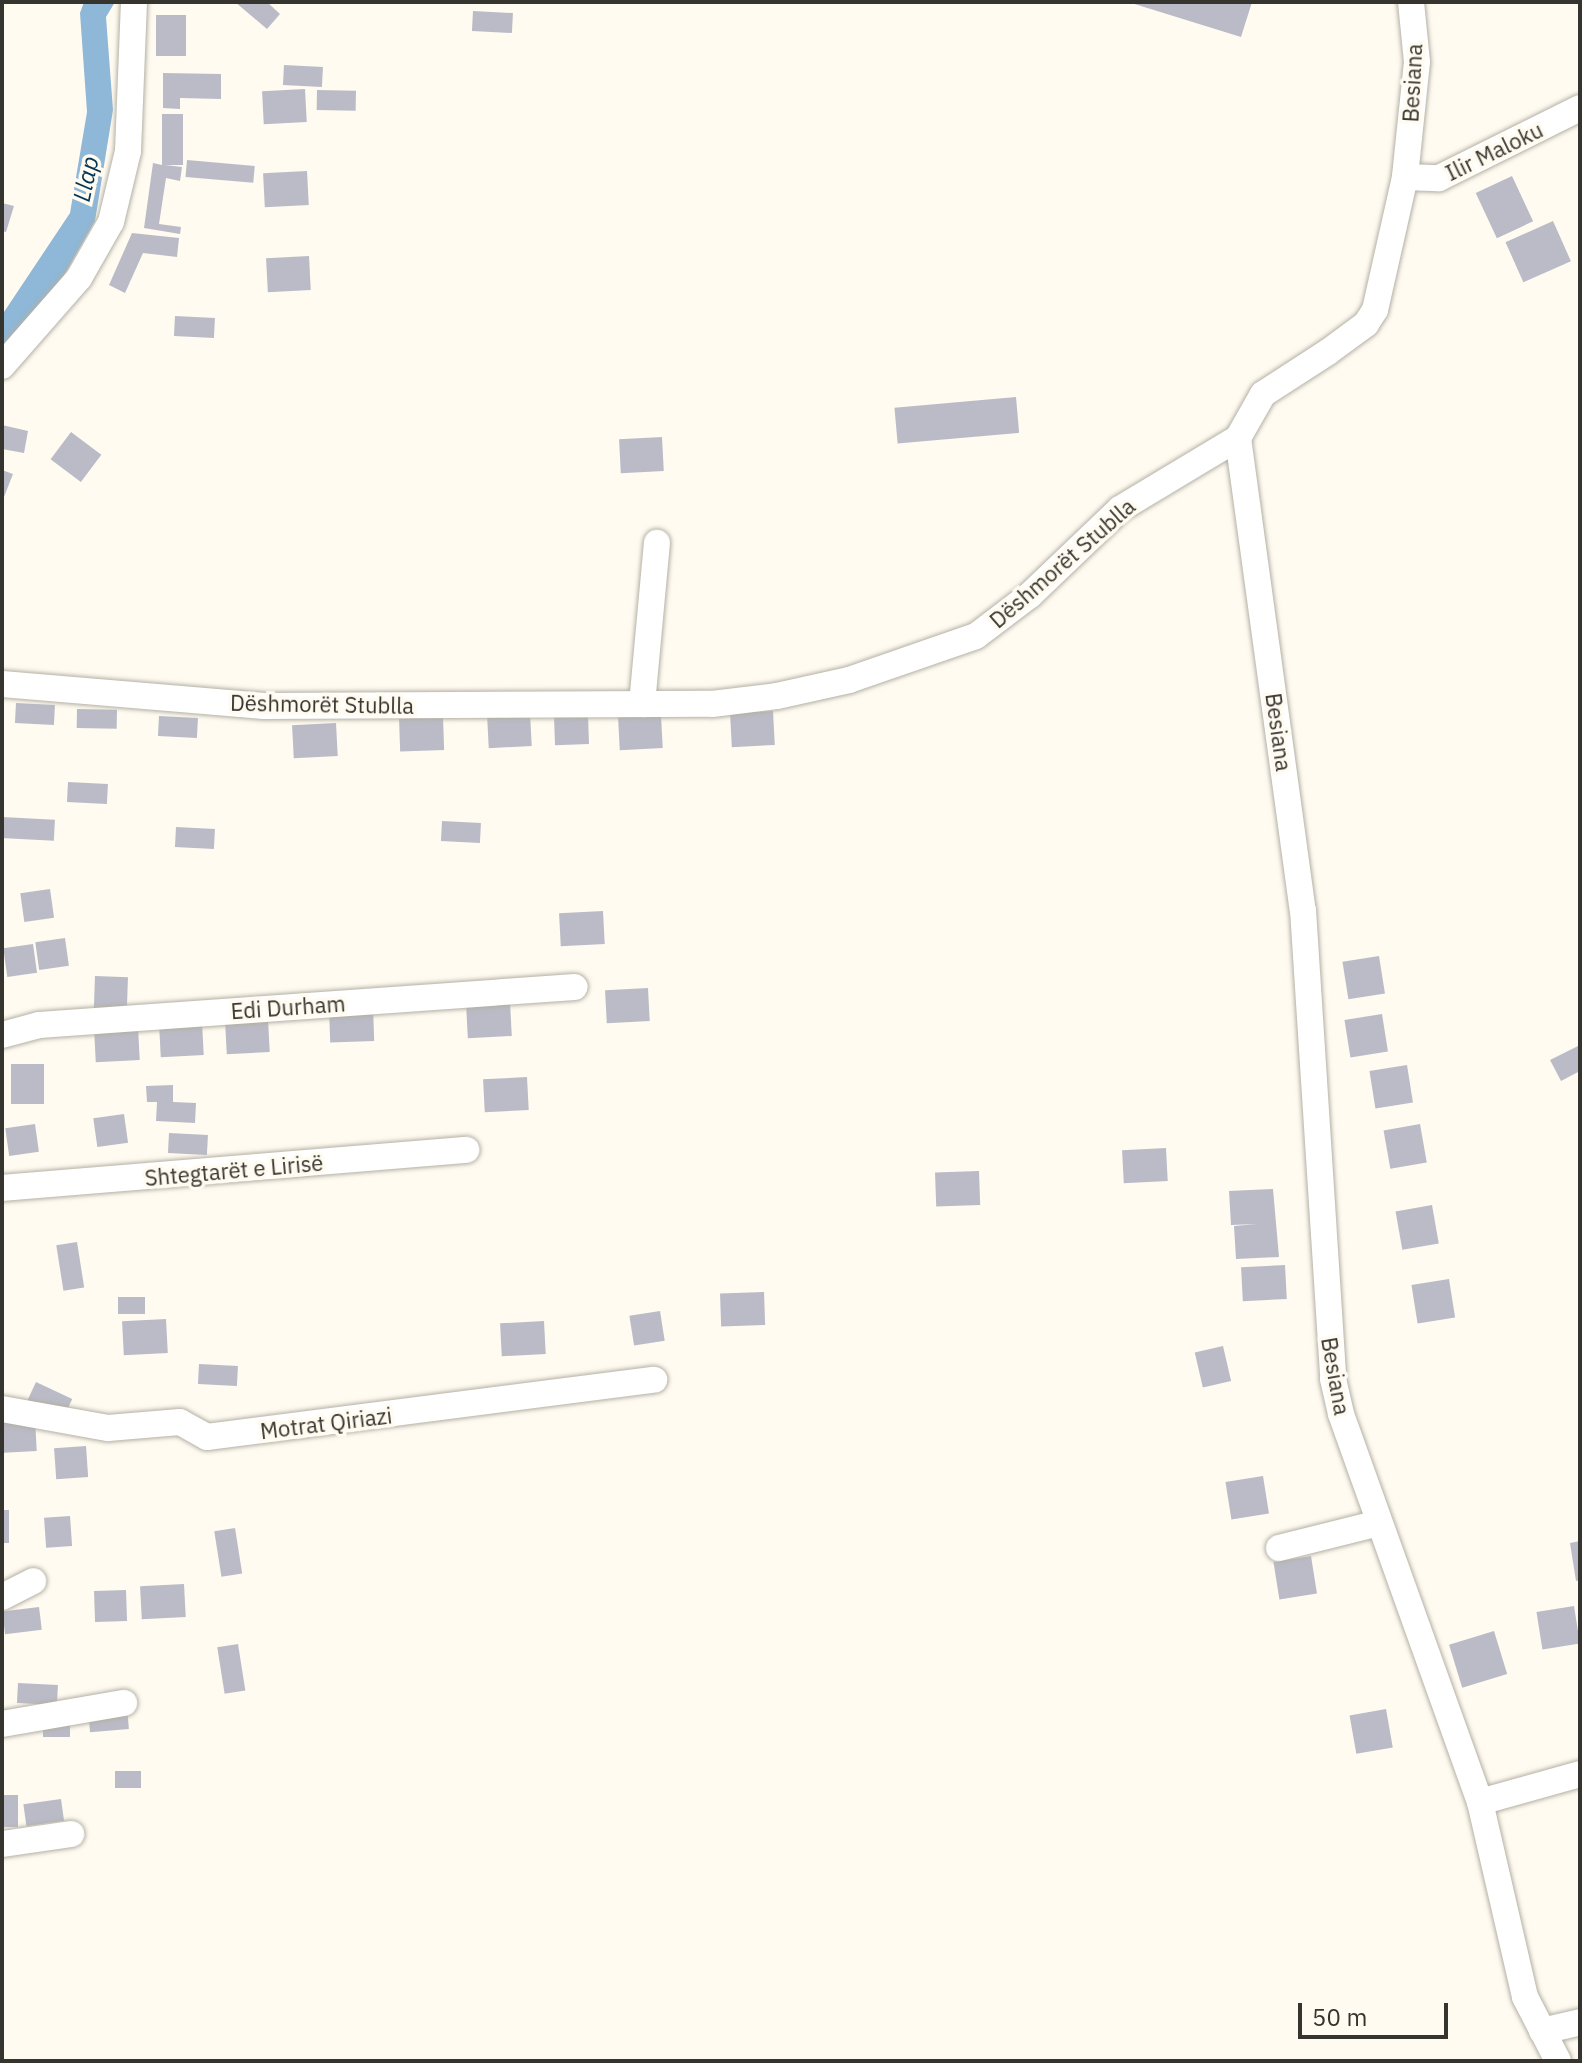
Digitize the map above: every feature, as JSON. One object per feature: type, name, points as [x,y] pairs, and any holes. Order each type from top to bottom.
[{"type":"street","points":[[2,366],[79,278],[111,222],[128,151],[134,2]]},
{"type":"street","name":"Besiana","points":[[1411,2],[1417,62],[1405,177],[1375,310],[1366,324],[1263,394],[1238,438],[1303,910],[1333,1379],[1379,1523],[1480,1802],[1525,1997],[1558,2061]]},
{"type":"street","name":"Ilir Maloku","points":[[1405,177],[1439,178],[1580,108]]},
{"type":"street","name":"Dëshmorët Stublla","points":[[2,684],[264,706],[642,704],[777,696],[849,680],[976,636],[1030,595],[1120,509],[1238,438]]},
{"type":"street","points":[[642,704],[657,543]]},
{"type":"street","name":"Edi Durham","points":[[2,1035],[71,1022],[575,987]]},
{"type":"street","name":"Shtegtarët e Lirisë","points":[[2,1188],[466,1150]]},
{"type":"street","name":"Motrat Qiriazi","points":[[2,1409],[108,1428],[180,1422],[207,1437],[654,1380]]},
{"type":"street","points":[[1279,1548],[1379,1523]]},
{"type":"street","points":[[2,1597],[33,1581]]},
{"type":"street","points":[[2,1724],[124,1703]]},
{"type":"street","points":[[1480,1802],[1580,1774]]},
{"type":"street","points":[[2,1844],[71,1834]]},
{"type":"street","points":[[1542,2031],[1580,2022]]},
{"type":"water","name":"Llap","points":[[84,2],[115,2],[106,17],[113,110],[95,221],[58,286],[2,352],[2,315],[70,213],[87,112],[80,13]]},
{"type":"building","points":[[235,2],[267,2],[280,14],[267,29]]},
{"type":"building","points":[[1128,2],[1252,2],[1241,37]]},
{"type":"building","points":[[473,11],[513,13],[512,33],[472,31]]},
{"type":"building","points":[[156,15],[186,15],[186,56],[156,56]]},
{"type":"building","points":[[284,65],[323,67],[322,87],[283,85]]},
{"type":"building","points":[[163,73],[221,74],[221,99],[180,98],[180,109],[163,108]]},
{"type":"building","points":[[305,89],[307,122],[264,124],[262,91]]},
{"type":"building","points":[[317,90],[356,91],[356,111],[317,110]]},
{"type":"building","points":[[162,114],[183,114],[183,165],[165,165],[182,167],[180,181],[166,178],[159,224],[181,227],[180,234],[144,228],[153,163],[162,165]]},
{"type":"building","points":[[187,160],[255,166],[253,183],[186,177]]},
{"type":"building","points":[[307,171],[309,205],[265,207],[263,173]]},
{"type":"building","points":[[1512,176],[1533,221],[1497,238],[1476,193]]},
{"type":"building","points":[[2,203],[14,206],[6,232],[2,231]]},
{"type":"building","points":[[1553,221],[1571,261],[1523,282],[1505,242]]},
{"type":"building","points":[[132,233],[179,238],[177,257],[143,253],[125,293],[109,285]]},
{"type":"building","points":[[309,256],[311,290],[268,292],[266,258]]},
{"type":"building","points":[[175,316],[215,318],[214,338],[174,336]]},
{"type":"building","points":[[1016,397],[1019,433],[898,443],[894,408]]},
{"type":"building","points":[[2,425],[28,431],[24,453],[2,449]]},
{"type":"building","points":[[71,432],[101,455],[81,482],[51,459]]},
{"type":"building","points":[[662,437],[664,471],[621,473],[619,439]]},
{"type":"building","points":[[2,470],[13,474],[2,502]]},
{"type":"building","points":[[16,703],[55,705],[54,725],[15,723]]},
{"type":"building","points":[[77,709],[117,710],[117,729],[77,728]]},
{"type":"building","points":[[773,711],[775,745],[732,747],[730,713]]},
{"type":"building","points":[[530,713],[532,746],[489,748],[487,715]]},
{"type":"building","points":[[588,715],[589,744],[555,745],[554,716]]},
{"type":"building","points":[[661,715],[663,748],[620,750],[618,717]]},
{"type":"building","points":[[159,716],[198,718],[197,738],[158,736]]},
{"type":"building","points":[[443,717],[444,750],[400,752],[399,719]]},
{"type":"building","points":[[336,723],[338,756],[294,758],[292,725]]},
{"type":"building","points":[[68,782],[108,784],[107,804],[67,802]]},
{"type":"building","points":[[2,817],[55,820],[54,841],[2,838]]},
{"type":"building","points":[[442,821],[481,823],[480,843],[441,841]]},
{"type":"building","points":[[176,827],[215,829],[214,849],[175,847]]},
{"type":"building","points":[[50,889],[54,918],[24,922],[20,893]]},
{"type":"building","points":[[603,911],[605,944],[561,946],[559,913]]},
{"type":"building","points":[[65,938],[69,966],[39,970],[35,942]]},
{"type":"building","points":[[33,944],[37,973],[7,977],[3,948]]},
{"type":"building","points":[[1379,956],[1385,994],[1348,999],[1342,962]]},
{"type":"building","points":[[95,976],[128,977],[127,1017],[94,1016]]},
{"type":"building","points":[[648,988],[650,1021],[607,1023],[605,990]]},
{"type":"building","points":[[510,1002],[512,1036],[468,1038],[466,1004]]},
{"type":"building","points":[[373,1007],[374,1041],[330,1043],[329,1009]]},
{"type":"building","points":[[1382,1014],[1388,1052],[1350,1057],[1344,1020]]},
{"type":"building","points":[[268,1019],[270,1052],[227,1054],[225,1021]]},
{"type":"building","points":[[202,1022],[204,1055],[161,1057],[159,1024]]},
{"type":"building","points":[[138,1027],[140,1060],[96,1062],[94,1029]]},
{"type":"building","points":[[1580,1045],[1580,1071],[1561,1081],[1550,1060]]},
{"type":"building","points":[[11,1064],[44,1064],[44,1104],[11,1104]]},
{"type":"building","points":[[1407,1065],[1413,1103],[1375,1108],[1369,1071]]},
{"type":"building","points":[[527,1077],[529,1110],[485,1112],[483,1079]]},
{"type":"building","points":[[173,1085],[173,1102],[196,1103],[195,1123],[156,1121],[157,1102],[147,1102],[146,1086]]},
{"type":"building","points":[[124,1114],[128,1143],[97,1147],[93,1118]]},
{"type":"building","points":[[35,1124],[39,1152],[9,1156],[5,1128]]},
{"type":"building","points":[[1420,1124],[1427,1162],[1390,1169],[1384,1130]]},
{"type":"building","points":[[169,1133],[208,1135],[207,1155],[168,1153]]},
{"type":"building","points":[[1166,1148],[1168,1181],[1124,1183],[1122,1150]]},
{"type":"building","points":[[979,1171],[980,1205],[936,1207],[935,1173]]},
{"type":"building","points":[[1273,1189],[1279,1257],[1236,1259],[1234,1226],[1257,1224],[1231,1225],[1229,1191]]},
{"type":"building","points":[[1432,1205],[1439,1243],[1402,1250],[1396,1211]]},
{"type":"building","points":[[77,1242],[84,1287],[63,1291],[56,1245]]},
{"type":"building","points":[[1285,1265],[1287,1299],[1243,1301],[1241,1267]]},
{"type":"building","points":[[1449,1279],[1455,1318],[1418,1323],[1411,1285]]},
{"type":"building","points":[[764,1292],[765,1325],[721,1327],[720,1294]]},
{"type":"building","points":[[118,1297],[145,1297],[145,1314],[118,1314]]},
{"type":"building","points":[[660,1311],[665,1341],[634,1345],[629,1316]]},
{"type":"building","points":[[166,1319],[168,1353],[124,1355],[122,1321]]},
{"type":"building","points":[[544,1321],[546,1354],[502,1356],[500,1323]]},
{"type":"building","points":[[1223,1346],[1231,1381],[1203,1388],[1195,1353]]},
{"type":"building","points":[[199,1364],[238,1366],[237,1386],[198,1384]]},
{"type":"building","points":[[36,1382],[72,1399],[64,1417],[28,1400]]},
{"type":"building","points":[[35,1418],[37,1451],[4,1453],[2,1420]]},
{"type":"building","points":[[86,1446],[88,1477],[56,1479],[54,1448]]},
{"type":"building","points":[[1263,1476],[1269,1514],[1231,1519],[1225,1482]]},
{"type":"building","points":[[2,1510],[9,1510],[9,1543],[2,1543]]},
{"type":"building","points":[[70,1516],[72,1546],[46,1548],[44,1518]]},
{"type":"building","points":[[235,1528],[242,1573],[221,1577],[214,1531]]},
{"type":"building","points":[[1580,1541],[1580,1580],[1576,1581],[1570,1543]]},
{"type":"building","points":[[1311,1556],[1317,1594],[1279,1599],[1273,1562]]},
{"type":"building","points":[[184,1584],[186,1617],[142,1619],[140,1586]]},
{"type":"building","points":[[126,1590],[127,1621],[95,1622],[94,1591]]},
{"type":"building","points":[[1574,1606],[1580,1644],[1542,1649],[1536,1612]]},
{"type":"building","points":[[39,1607],[42,1630],[5,1634],[2,1612]]},
{"type":"building","points":[[1494,1631],[1507,1674],[1462,1688],[1449,1645]]},
{"type":"building","points":[[238,1644],[245,1690],[225,1694],[217,1647]]},
{"type":"building","points":[[18,1683],[58,1685],[57,1705],[17,1703]]},
{"type":"building","points":[[127,1707],[129,1729],[90,1732],[88,1710]]},
{"type":"building","points":[[1386,1709],[1393,1747],[1356,1754],[1350,1715]]},
{"type":"building","points":[[43,1720],[70,1720],[70,1737],[43,1737]]},
{"type":"building","points":[[115,1771],[141,1771],[141,1788],[115,1788]]},
{"type":"building","points":[[2,1795],[18,1795],[18,1827],[2,1827]]},
{"type":"building","points":[[61,1799],[64,1821],[26,1826],[23,1804]]}]
